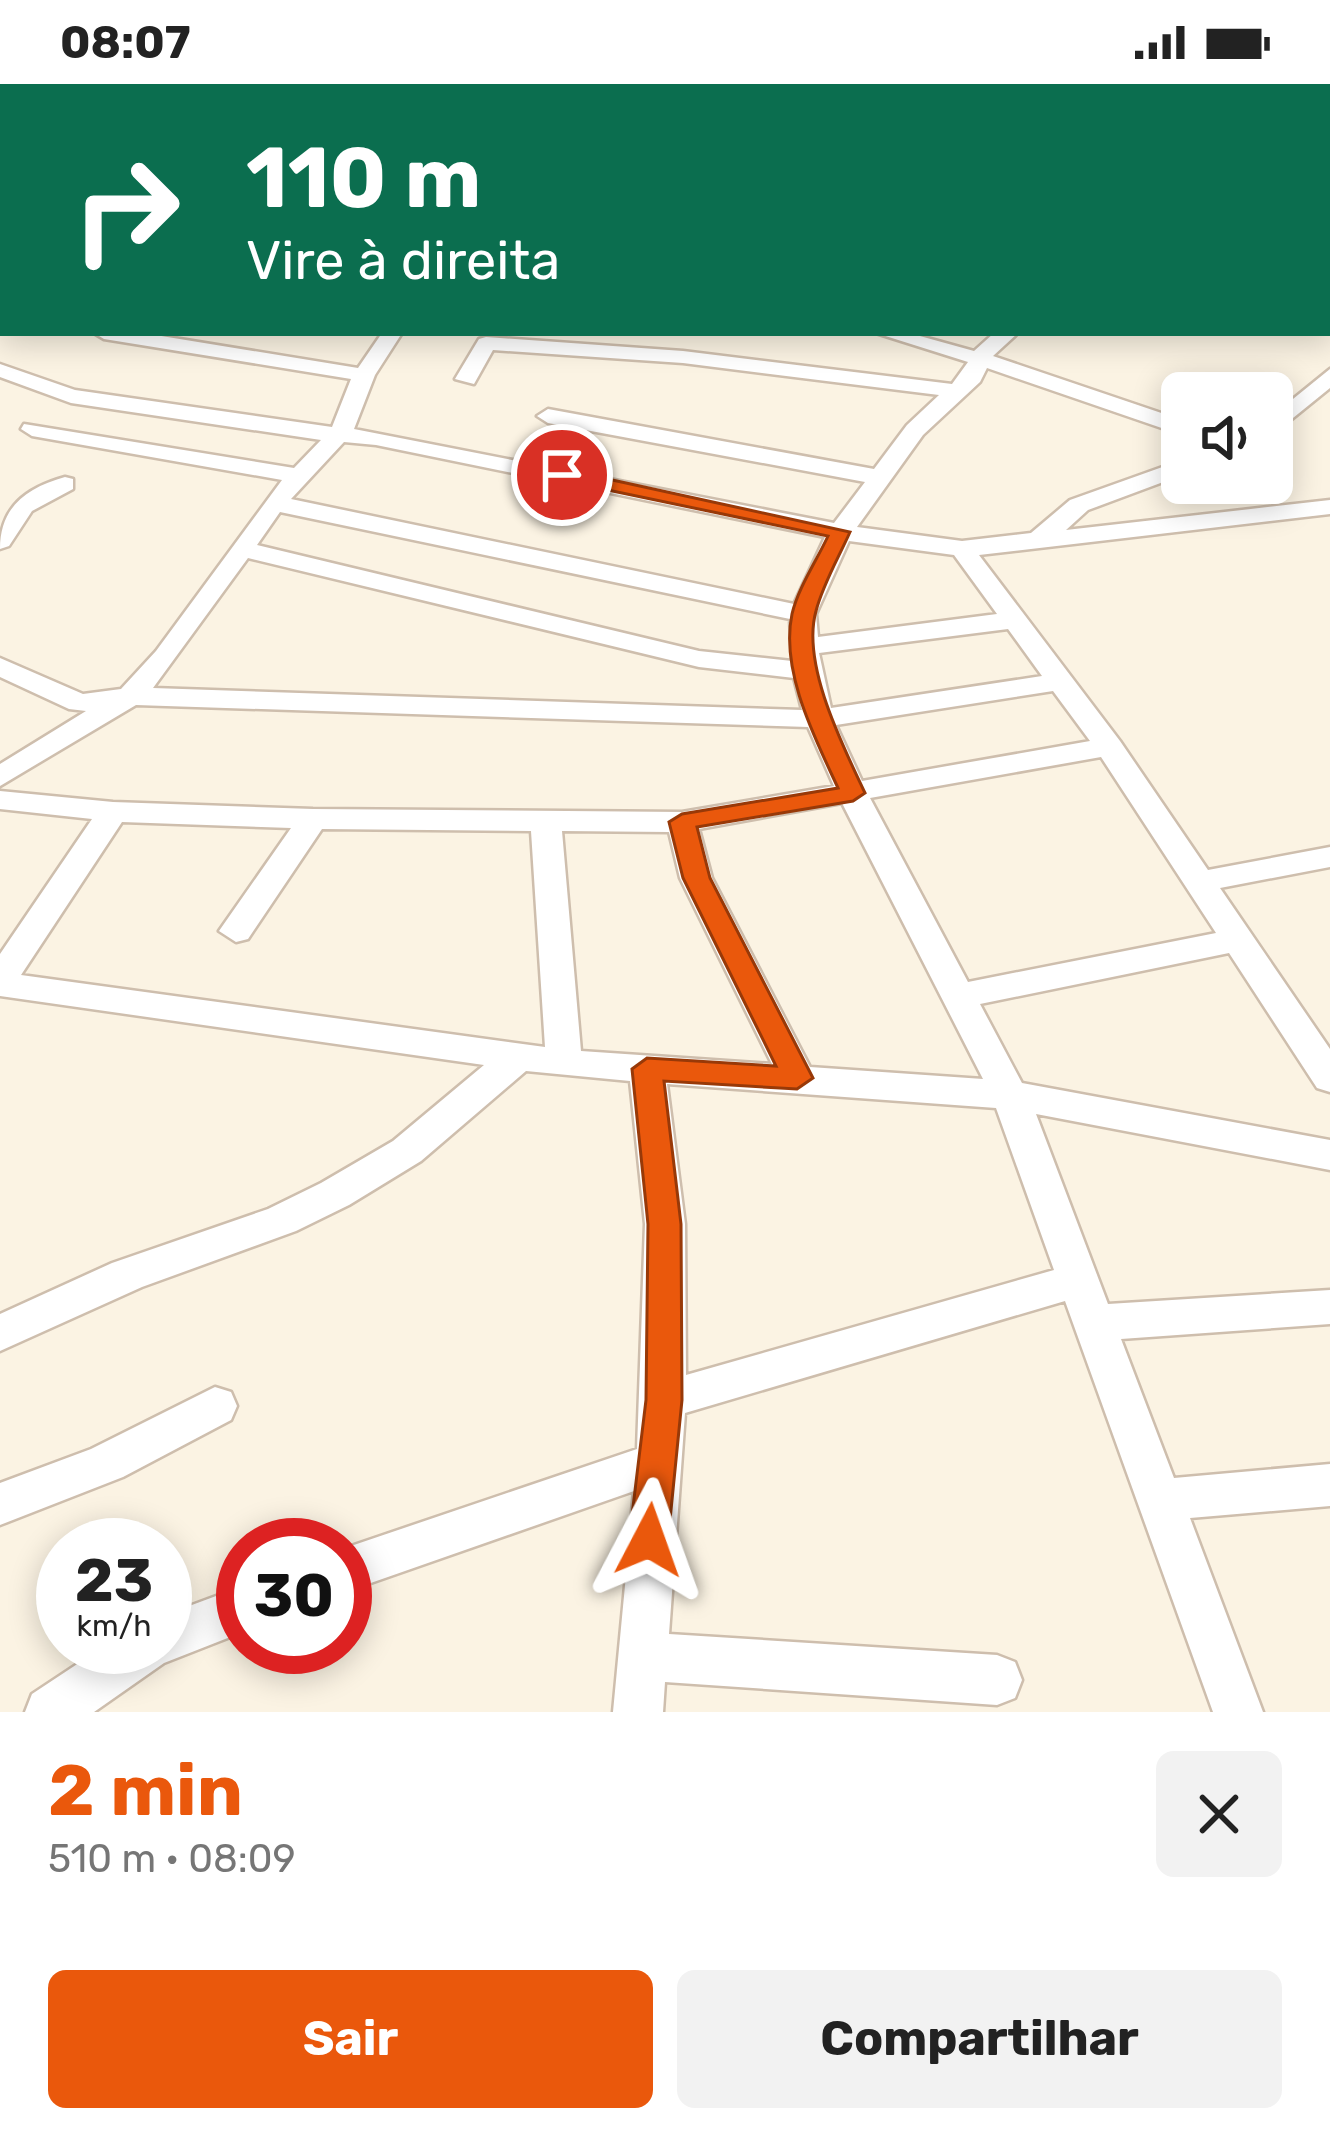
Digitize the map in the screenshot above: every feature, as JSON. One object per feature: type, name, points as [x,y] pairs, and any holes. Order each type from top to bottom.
[{"type":"street","points":[[123,336],[364,375]]},
{"type":"street","points":[[0,776],[130,696],[166,658],[274,503],[340,432],[364,375],[390,336]]},
{"type":"street","points":[[897,336],[978,358],[1161,421]]},
{"type":"street","points":[[1004,336],[978,358],[972,377],[958,392],[915,430],[840,532],[803,614],[804,659],[819,719],[853,793],[1010,1095],[1238,1712]]},
{"type":"street","points":[[466,379],[488,338],[958,392]]},
{"type":"street","points":[[0,370],[71,396],[283,429],[340,432],[840,532],[962,549],[1330,507]]},
{"type":"street","points":[[1293,409],[1330,376]]},
{"type":"street","points":[[548,416],[884,478]]},
{"type":"street","points":[[32,429],[299,476]]},
{"type":"street","points":[[1039,540],[1079,505],[1161,475]]},
{"type":"street","points":[[0,541],[23,506],[65,484]]},
{"type":"street","points":[[274,503],[803,614]]},
{"type":"street","points":[[243,549],[699,659],[804,659],[1015,620]]},
{"type":"street","points":[[962,549],[1056,682],[1109,747],[1330,1078]]},
{"type":"street","points":[[0,666],[79,703],[130,696],[819,719],[1056,682]]},
{"type":"street","points":[[0,800],[113,812],[313,819],[682,822],[1109,747]]},
{"type":"street","points":[[113,812],[0,982],[564,1064],[1010,1095],[1330,1154]]},
{"type":"street","points":[[236,931],[313,819]]},
{"type":"street","points":[[682,822],[697,878],[797,1078]]},
{"type":"street","points":[[546,824],[564,1064]]},
{"type":"street","points":[[1199,882],[1330,857]]},
{"type":"street","points":[[959,998],[1239,940]]},
{"type":"street","points":[[0,1333],[127,1275],[282,1220],[334,1194],[406,1150],[518,1057]]},
{"type":"street","points":[[638,1712],[655,1463],[664,1400],[665,1224],[647,1069]]},
{"type":"street","points":[[664,1400],[1077,1281]]},
{"type":"street","points":[[1093,1323],[1330,1307]]},
{"type":"street","points":[[0,1504],[106,1463],[215,1406]]},
{"type":"street","points":[[372,1561],[655,1463]]},
{"type":"street","points":[[1158,1500],[1330,1485]]},
{"type":"street","points":[[640,1656],[997,1680]]},
{"type":"street","points":[[50,1712],[106,1674]]},
{"type":"route","points":[[562,475],[840,532],[803,614],[803,646],[819,719],[853,793],[682,822],[697,878],[797,1078],[647,1069],[665,1224],[664,1400],[649,1540]]}]
